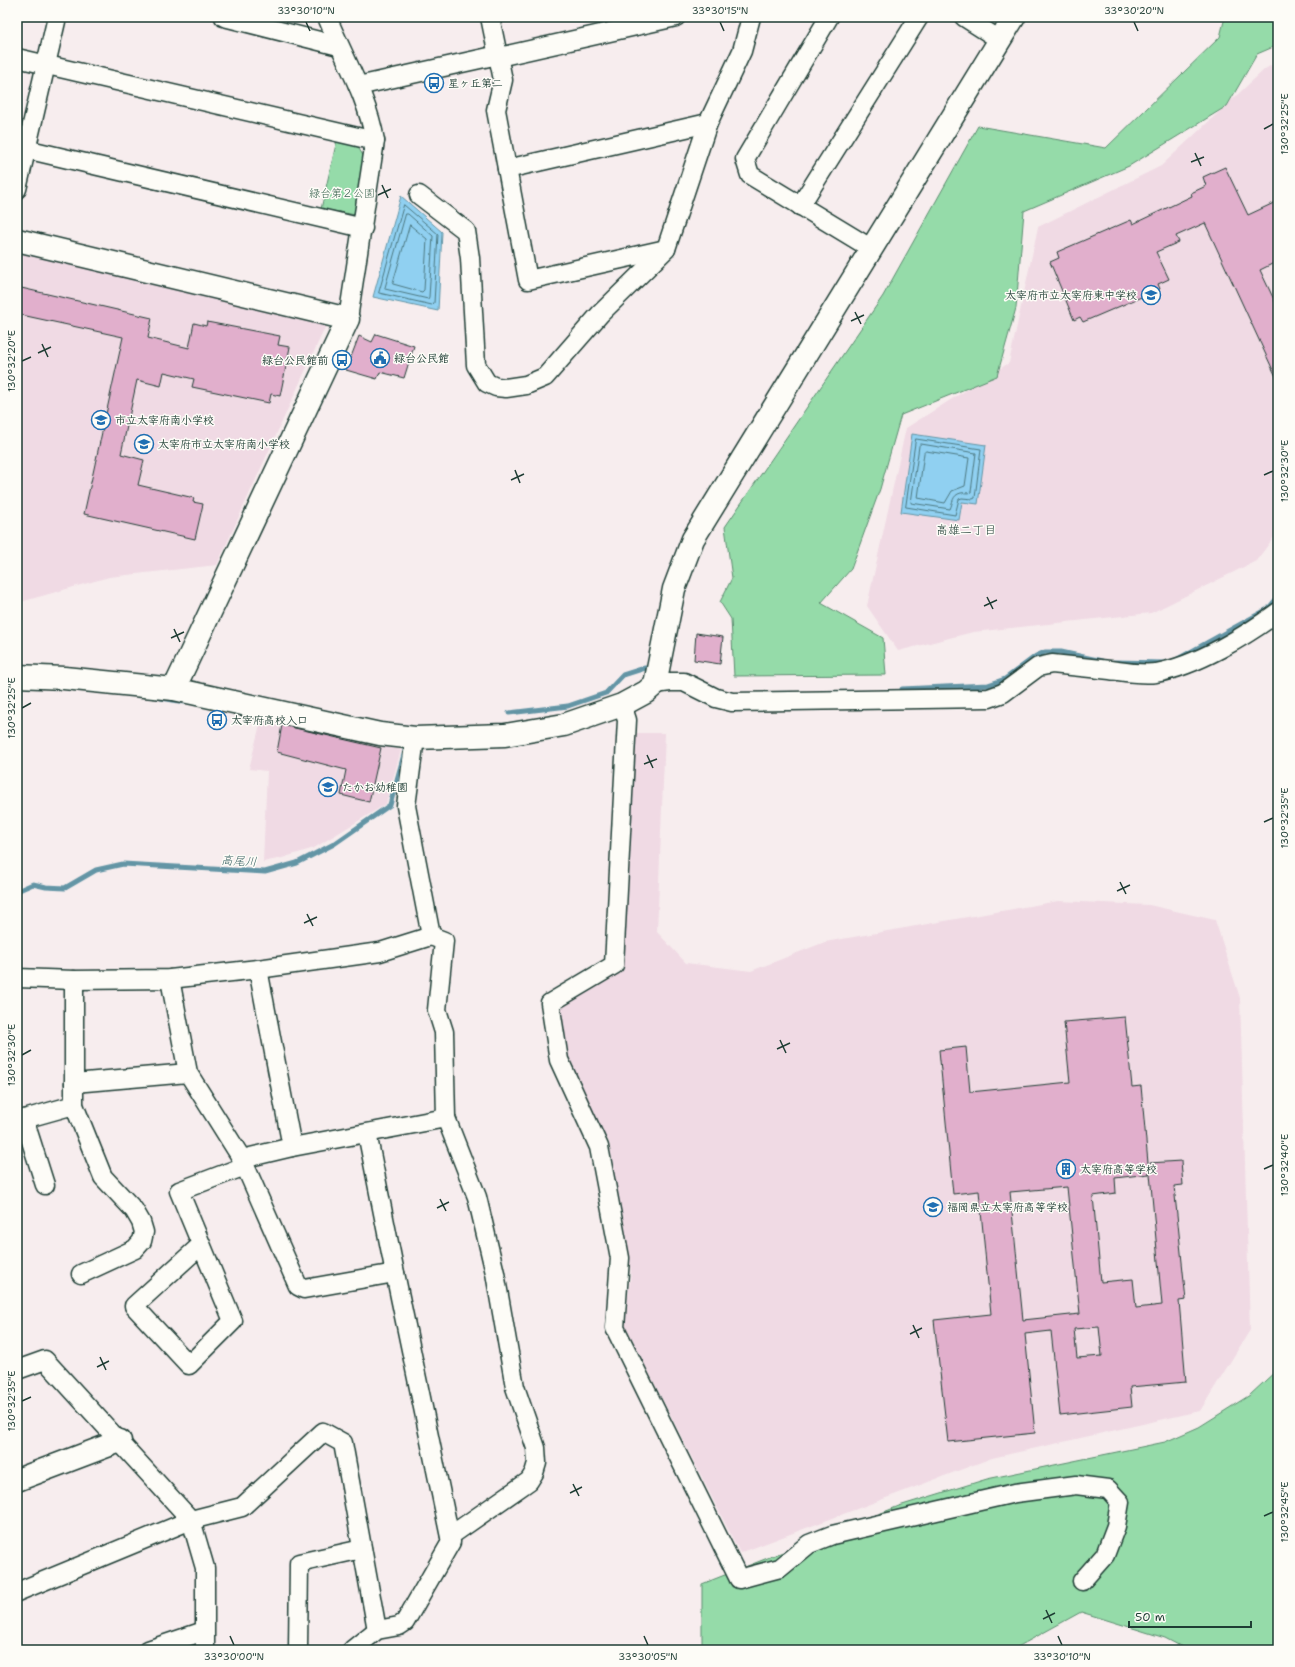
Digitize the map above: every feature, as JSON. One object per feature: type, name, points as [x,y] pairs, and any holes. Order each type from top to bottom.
[{"type":"street","points":[[17,189],[22,148],[46,65],[57,17]]},
{"type":"street","points":[[224,17],[339,46]]},
{"type":"street","points":[[174,689],[348,319],[375,141],[372,125],[358,86],[339,46],[328,17]]},
{"type":"street","points":[[490,17],[503,80],[496,110],[528,280],[666,249]]},
{"type":"street","points":[[358,86],[676,17]]},
{"type":"street","points":[[419,195],[466,231],[470,258],[476,365],[487,383],[496,387],[506,388],[545,378],[600,314],[666,249],[708,123],[742,51],[751,17]]},
{"type":"street","points":[[829,17],[746,159],[750,175],[872,249]]},
{"type":"street","points":[[800,206],[919,17]]},
{"type":"street","points":[[964,17],[1000,40]]},
{"type":"street","points":[[655,684],[674,589],[694,539],[1014,17]]},
{"type":"street","points":[[17,58],[375,141]]},
{"type":"street","points":[[507,169],[708,123]]},
{"type":"street","points":[[22,148],[363,228]]},
{"type":"street","points":[[17,240],[348,319]]},
{"type":"street","points":[[17,676],[64,678],[174,689],[380,734],[415,738],[505,735],[564,725],[622,705],[646,692],[655,684],[670,682],[684,682],[716,698],[732,702],[989,698],[1003,694],[1038,667],[1045,664],[1132,673],[1155,673],[1176,668],[1195,661],[1253,631],[1278,612]]},
{"type":"street","points":[[622,705],[627,720],[614,965],[550,1003],[559,1060],[599,1147],[620,1258],[615,1328],[739,1579],[780,1568],[809,1544],[832,1535],[1015,1493],[1076,1485],[1108,1489],[1120,1502],[1116,1526],[1106,1555],[1082,1581]]},
{"type":"street","points":[[415,738],[406,806],[431,936]]},
{"type":"street","points":[[17,978],[74,980],[170,979],[258,969],[380,952],[431,936],[444,941],[437,1010],[444,1032],[446,1118],[477,1197],[495,1273],[515,1387],[536,1448],[537,1463],[534,1473],[529,1481],[450,1536]]},
{"type":"street","points":[[258,969],[292,1147]]},
{"type":"street","points":[[170,979],[188,1072],[244,1163],[298,1286],[304,1289],[395,1273]]},
{"type":"street","points":[[74,980],[74,1104],[103,1177],[134,1210],[141,1222],[144,1232],[142,1241],[135,1249],[81,1274]]},
{"type":"street","points":[[74,1083],[188,1072]]},
{"type":"street","points":[[45,1185],[21,1120],[74,1104]]},
{"type":"street","points":[[201,1245],[134,1306],[189,1364],[233,1321],[179,1191],[244,1163],[292,1147],[446,1118]]},
{"type":"street","points":[[352,1650],[377,1630],[399,1626],[405,1622],[451,1542],[367,1133]]},
{"type":"street","points":[[17,1370],[44,1360],[191,1520],[205,1568],[205,1650]]},
{"type":"street","points":[[17,1592],[191,1520],[242,1507],[323,1432],[343,1443],[377,1630]]},
{"type":"street","points":[[17,1480],[120,1441]]},
{"type":"street","points":[[298,1650],[299,1563],[362,1550]]},
{"type":"street","points":[[148,1650],[204,1631]]},
{"type":"shaded area","name":"太宰府市立太宰府東中学校","points":[[1278,61],[1278,532],[1256,561],[1151,613],[973,632],[898,651],[867,606],[906,428],[1009,363],[1038,227],[1161,166],[1265,69]]},
{"type":"shaded area","name":"太宰府市立太宰府南小学校","points":[[17,251],[327,323],[217,565],[109,577],[17,603]]},
{"type":"shaded area","name":"たかお幼稚園","points":[[262,716],[401,750],[386,804],[314,848],[263,862],[267,771],[249,769]]},
{"type":"shaded area","name":"福岡県立太宰府高等学校","points":[[634,733],[665,733],[657,932],[686,963],[751,971],[825,942],[1058,901],[1149,905],[1215,920],[1240,998],[1250,1330],[1200,1411],[992,1458],[740,1553],[625,1325],[631,1272],[609,1142],[567,1066],[557,1008],[623,969]]},
{"type":"green space","points":[[1225,17],[1278,17],[1278,45],[1257,54],[1227,106],[1129,166],[1024,211],[1016,308],[997,376],[901,415],[880,489],[851,569],[821,603],[883,638],[886,675],[734,676],[731,619],[720,602],[732,578],[725,527],[883,296],[978,126],[1106,148],[1220,37]]},
{"type":"green space","name":"緑台第２公園","points":[[337,140],[356,144],[364,157],[356,215],[321,209]]},
{"type":"green space","points":[[1278,1369],[1278,1650],[1188,1650],[1165,1638],[1081,1612],[1012,1650],[702,1650],[702,1584],[899,1506],[987,1479],[1165,1442],[1199,1427],[1250,1395]]},
{"type":"water","points":[[401,196],[442,232],[438,311],[373,297]]},
{"type":"water","points":[[912,434],[986,445],[978,504],[962,502],[959,520],[901,512]]},
{"type":"building","points":[[1225,167],[1248,215],[1278,201],[1278,261],[1260,270],[1278,308],[1278,381],[1205,223],[1176,236],[1179,242],[1156,252],[1169,279],[1158,284],[1160,289],[1083,322],[1080,317],[1074,320],[1050,262],[1059,258],[1057,252],[1131,220],[1133,224],[1192,196],[1191,193],[1206,186],[1203,177]]},
{"type":"building","points":[[17,287],[152,318],[148,338],[189,348],[194,323],[206,326],[207,322],[280,336],[278,345],[290,347],[280,396],[271,394],[269,403],[192,387],[194,379],[164,372],[161,386],[137,380],[121,454],[144,460],[138,485],[194,498],[193,502],[203,504],[195,539],[84,514],[123,337],[17,314]]},
{"type":"building","name":"緑台公民館","points":[[376,334],[414,346],[404,378],[380,372],[377,379],[346,370],[359,336],[372,342]]},
{"type":"building","points":[[696,633],[723,637],[720,664],[694,660]]},
{"type":"building","points":[[282,725],[381,748],[369,802],[341,795],[346,770],[277,752]]},
{"type":"building","points":[[1125,1017],[1132,1087],[1141,1086],[1149,1174],[1115,1178],[1116,1193],[1093,1196],[1101,1282],[1133,1279],[1136,1308],[1162,1305],[1149,1163],[1181,1161],[1183,1185],[1174,1186],[1186,1300],[1179,1301],[1186,1382],[1130,1387],[1132,1407],[1060,1415],[1051,1331],[1025,1334],[1035,1433],[948,1442],[934,1320],[991,1314],[979,1191],[953,1194],[939,1050],[966,1047],[970,1092],[1070,1082],[1064,1022]],"holes":[[[1067,1187],[1080,1314],[1023,1320],[1010,1192]],[[1099,1327],[1102,1356],[1077,1358],[1074,1329]]]},
{"type":"waterway","points":[[1176,660],[1268,609],[1278,597]]},
{"type":"waterway","points":[[902,689],[988,685],[1005,679],[1036,656],[1045,652],[1061,652],[1102,661]]},
{"type":"waterway","points":[[1114,662],[1164,663]]},
{"type":"waterway","points":[[509,713],[568,706],[606,693],[623,675],[645,668]]},
{"type":"waterway","points":[[161,698],[185,702]]},
{"type":"waterway","name":"高尾川","points":[[17,891],[33,884],[46,887],[65,888],[96,870],[123,864],[265,872],[297,863],[334,844],[390,805],[405,751]]},
{"type":"place","name":"星ヶ丘第二","points":[[434,83]]},
{"type":"place","name":"太宰府市立太宰府東中学校","points":[[1151,295]]},
{"type":"place","name":"緑台公民館","points":[[380,358]]},
{"type":"place","name":"緑台公民館前","points":[[342,360]]},
{"type":"place","name":"市立太宰府南小学校","points":[[101,420]]},
{"type":"place","name":"太宰府市立太宰府南小学校","points":[[144,444]]},
{"type":"place","name":"太宰府高校入口","points":[[217,720]]},
{"type":"place","name":"たかお幼稚園","points":[[328,787]]},
{"type":"place","name":"太宰府高等学校","points":[[1066,1169]]},
{"type":"place","name":"福岡県立太宰府高等学校","points":[[933,1207]]},
{"type":"district","name":"高雄二丁目","points":[[966,530]]}]
